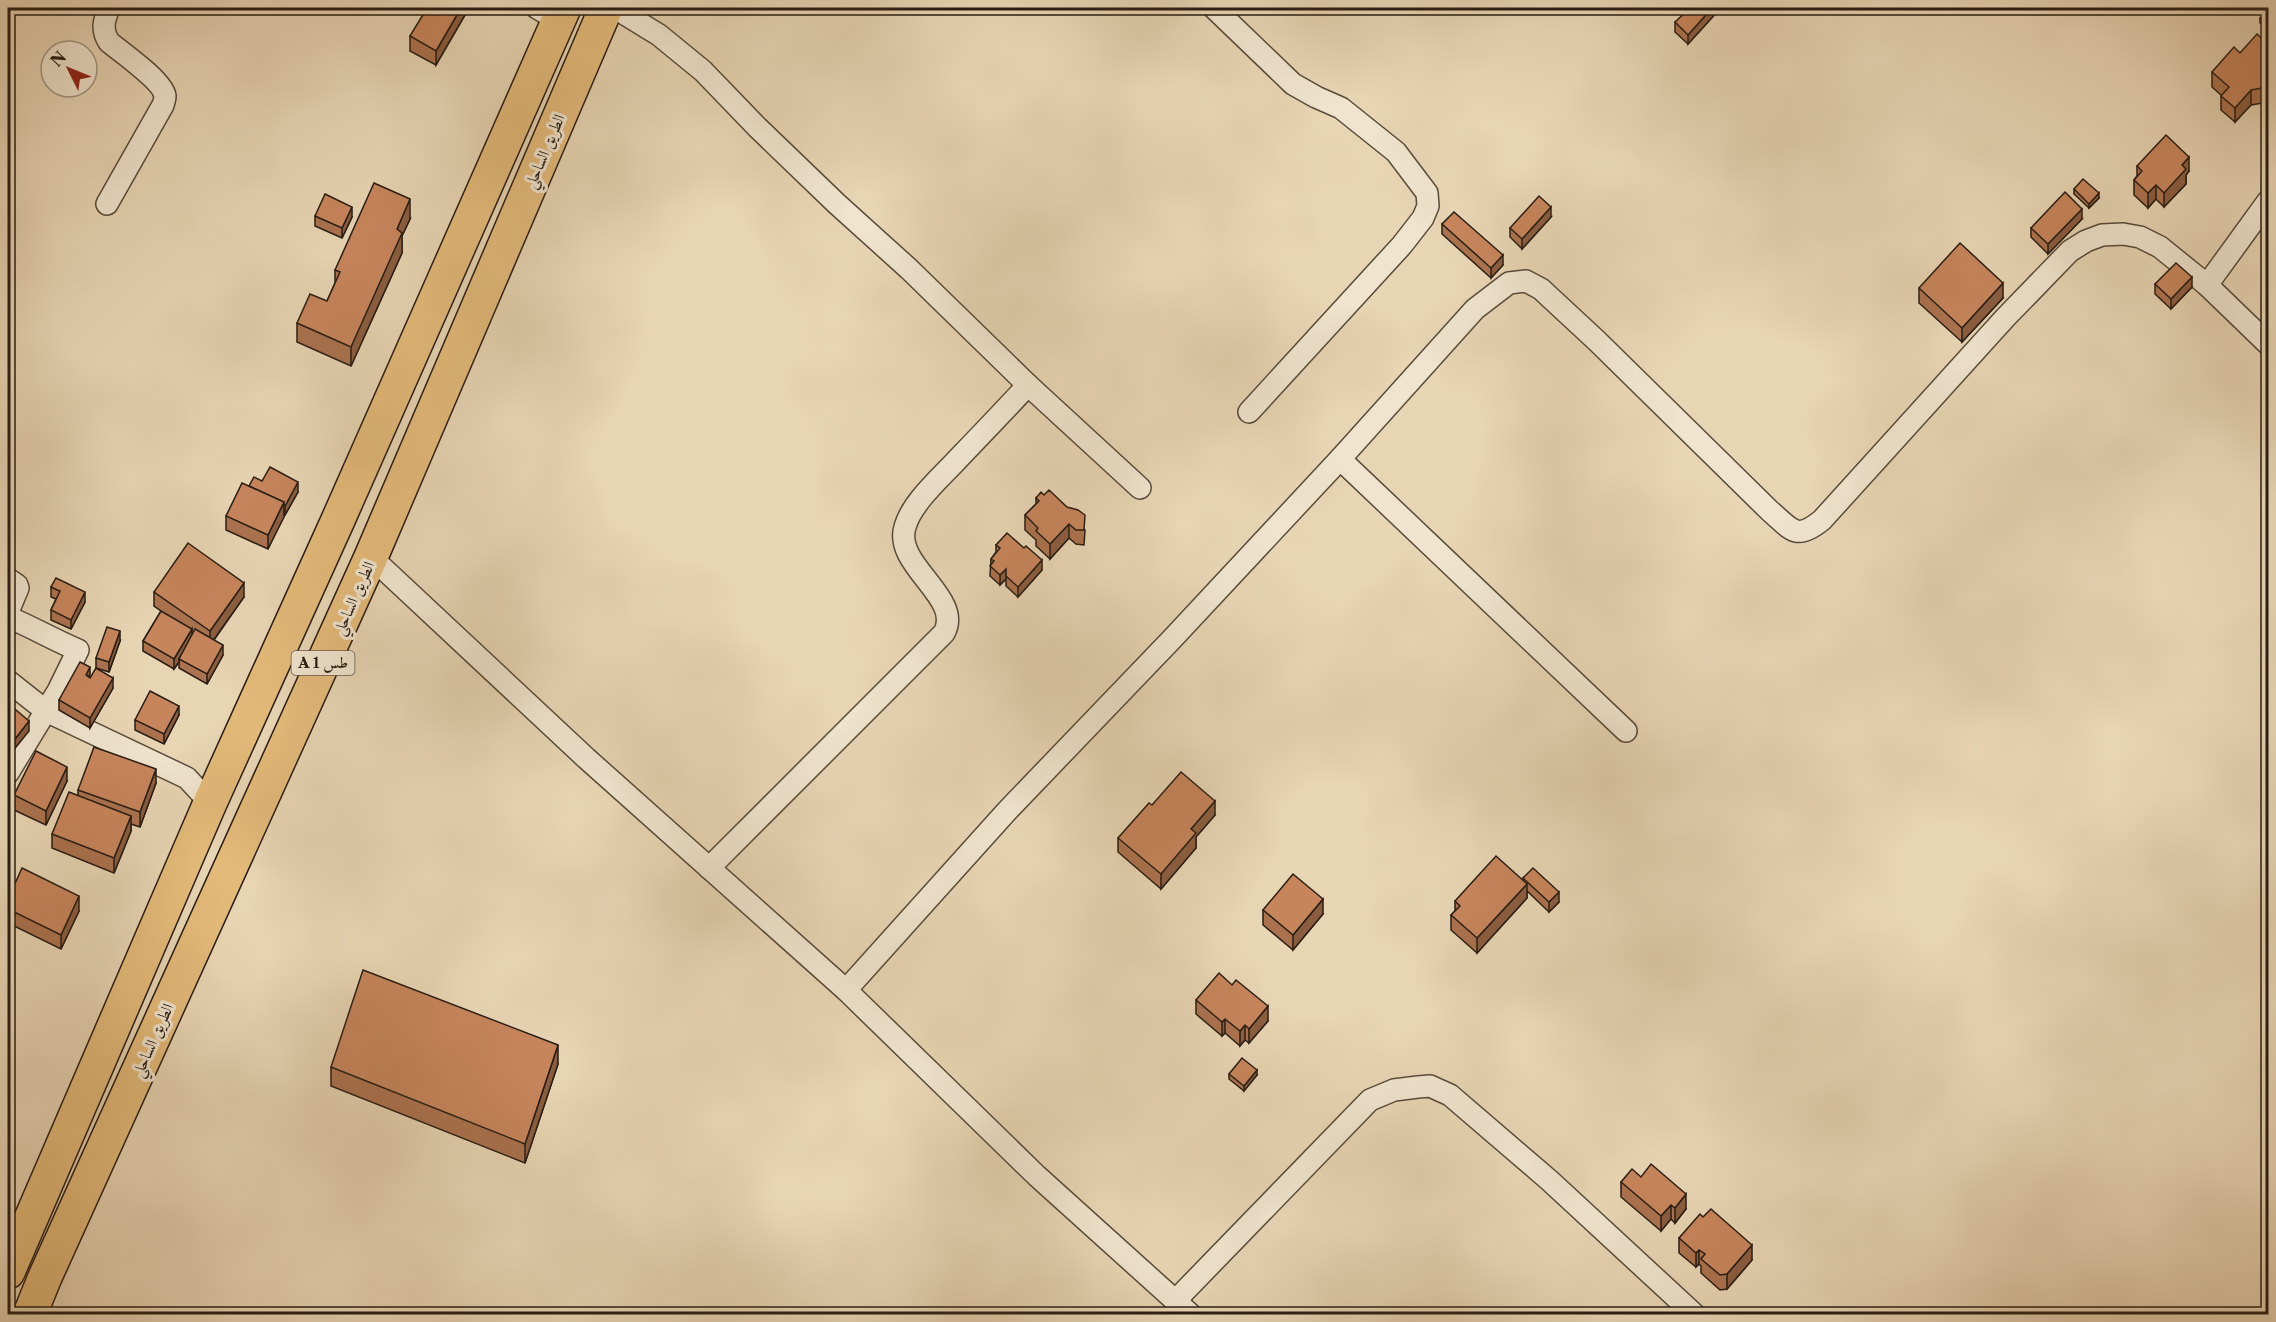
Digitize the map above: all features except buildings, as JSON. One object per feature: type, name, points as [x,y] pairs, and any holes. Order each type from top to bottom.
[{"type":"highway","name":"الطريق الساحلي","points":[[30,1314],[371,556],[606,8]]},
{"type":"highway","name":"A 1 طس","points":[[11,1257],[210,803],[338,520],[553,12]]},
{"type":"street","points":[[107,204],[163,105],[165,96],[162,88],[153,79],[105,37],[103,26],[109,8]]},
{"type":"street","points":[[615,8],[652,30],[703,71],[765,135],[1140,488]]},
{"type":"street","points":[[1214,8],[1293,84],[1341,108],[1396,152],[1427,193],[1428,206],[1423,218],[1402,245],[1249,412]]},
{"type":"street","points":[[2206,285],[2268,201]]},
{"type":"street","points":[[846,990],[1007,811],[1340,459],[1475,309],[1509,283],[1526,281],[1541,289],[1770,511],[1791,529],[1802,532],[1822,520],[2005,318],[2070,251],[2086,241],[2102,235],[2123,234],[2140,237],[2160,247],[2206,285],[2268,344]]},
{"type":"street","points":[[709,868],[944,633],[947,623],[944,605],[913,562],[903,543],[904,527],[927,492],[1028,385]]},
{"type":"street","points":[[1340,459],[1626,731]]},
{"type":"street","points":[[371,556],[586,758],[846,990],[1037,1176],[1182,1308],[1370,1100],[1394,1090],[1430,1086],[1450,1095],[1540,1173],[1694,1314]]},
{"type":"street","points":[[8,579],[18,587],[8,612]]},
{"type":"street","points":[[8,617],[61,644],[78,650],[46,711],[8,773]]},
{"type":"street","points":[[8,681],[46,711],[187,778],[210,803]]}]
